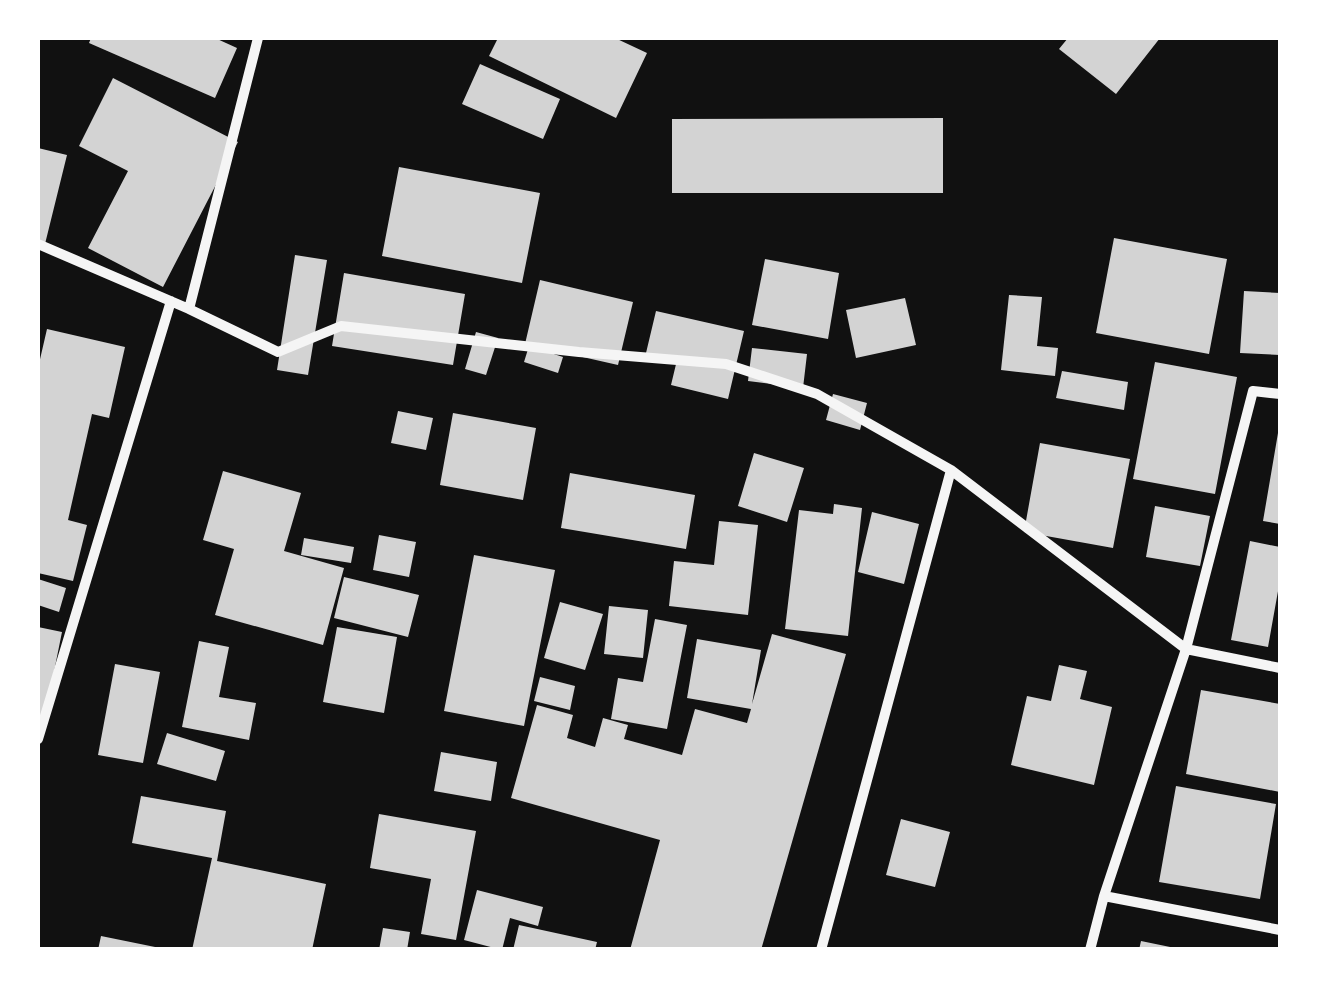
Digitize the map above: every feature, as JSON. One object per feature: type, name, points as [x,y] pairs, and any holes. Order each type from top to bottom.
[{"type":"street","points":[[189,309],[258,38]]},
{"type":"street","points":[[38,244],[278,352],[341,326],[726,364],[816,394],[951,470],[1186,649],[1280,668]]},
{"type":"street","points":[[38,740],[170,301]]},
{"type":"street","points":[[1090,950],[1104,896],[1186,649],[1253,392],[1280,394]]},
{"type":"street","points":[[821,950],[951,470]]},
{"type":"street","points":[[1104,896],[1280,930]]},
{"type":"building","points":[[91,38],[215,38],[237,48],[215,98],[89,43]]},
{"type":"building","points":[[498,38],[615,38],[647,53],[616,118],[489,56]]},
{"type":"building","points":[[1068,38],[1160,38],[1116,94],[1059,49]]},
{"type":"building","points":[[480,64],[560,99],[543,139],[462,104]]},
{"type":"building","points":[[113,78],[238,142],[163,287],[88,248],[128,171],[79,146]]},
{"type":"building","points":[[943,118],[943,193],[672,193],[672,119]]},
{"type":"building","points":[[38,148],[67,155],[45,244],[38,242]]},
{"type":"building","points":[[399,167],[540,193],[522,283],[382,256]]},
{"type":"building","points":[[1114,238],[1227,259],[1209,354],[1096,333]]},
{"type":"building","points":[[295,255],[327,260],[308,375],[277,370]]},
{"type":"building","points":[[765,259],[839,273],[828,339],[752,325]]},
{"type":"building","points":[[344,273],[465,294],[453,365],[332,346]]},
{"type":"building","points":[[540,280],[633,302],[618,365],[525,344]]},
{"type":"building","points":[[1244,291],[1280,293],[1280,355],[1240,353]]},
{"type":"building","points":[[1009,295],[1042,297],[1037,346],[1058,348],[1055,376],[1001,370]]},
{"type":"building","points":[[905,298],[916,345],[856,358],[846,310]]},
{"type":"building","points":[[656,311],[744,331],[728,399],[671,385],[677,360],[646,353]]},
{"type":"building","points":[[47,329],[125,347],[109,418],[92,414],[68,520],[87,525],[73,581],[38,573],[38,368]]},
{"type":"building","points":[[476,332],[498,338],[486,375],[465,369]]},
{"type":"building","points":[[529,346],[563,357],[558,373],[524,362]]},
{"type":"building","points":[[752,348],[807,354],[803,388],[748,381]]},
{"type":"building","points":[[1155,362],[1237,377],[1215,494],[1133,479]]},
{"type":"building","points":[[1062,371],[1128,382],[1124,410],[1056,398]]},
{"type":"building","points":[[833,394],[867,403],[860,430],[826,420]]},
{"type":"building","points":[[398,411],[433,418],[426,450],[391,443]]},
{"type":"building","points":[[453,413],[536,428],[523,500],[440,485]]},
{"type":"building","points":[[1280,433],[1280,524],[1263,521]]},
{"type":"building","points":[[1040,443],[1130,459],[1113,548],[1024,532]]},
{"type":"building","points":[[754,453],[804,468],[787,522],[738,506]]},
{"type":"building","points":[[223,471],[301,493],[284,551],[344,568],[323,645],[215,615],[234,549],[203,540]]},
{"type":"building","points":[[570,473],[695,495],[686,549],[561,528]]},
{"type":"building","points":[[834,504],[862,508],[848,636],[785,629],[799,510],[833,514]]},
{"type":"building","points":[[1155,506],[1210,516],[1200,566],[1146,557]]},
{"type":"building","points":[[872,512],[919,524],[904,584],[858,572]]},
{"type":"building","points":[[719,521],[758,525],[748,615],[669,606],[674,561],[714,565]]},
{"type":"building","points":[[379,535],[416,542],[409,577],[373,570]]},
{"type":"building","points":[[304,538],[354,547],[351,563],[301,555]]},
{"type":"building","points":[[1250,541],[1280,547],[1280,580],[1268,647],[1231,640]]},
{"type":"building","points":[[474,555],[555,570],[524,726],[444,711]]},
{"type":"building","points":[[344,577],[419,595],[408,637],[334,618]]},
{"type":"building","points":[[38,579],[66,588],[59,612],[38,605]]},
{"type":"building","points":[[560,602],[603,614],[585,670],[544,658]]},
{"type":"building","points":[[609,606],[648,610],[643,658],[604,654]]},
{"type":"building","points":[[655,619],[687,625],[667,729],[611,719],[618,678],[643,682]]},
{"type":"building","points":[[38,627],[62,632],[45,716],[38,715]]},
{"type":"building","points":[[337,627],[397,637],[384,713],[323,702]]},
{"type":"building","points":[[772,634],[846,654],[761,950],[630,950],[660,840],[511,798],[537,705],[573,715],[567,738],[595,747],[603,718],[628,725],[624,739],[682,755],[695,709],[747,723],[751,709],[687,698],[697,639],[761,650],[752,704]]},
{"type":"building","points":[[199,641],[229,647],[219,697],[256,703],[249,740],[182,727]]},
{"type":"building","points":[[115,664],[160,672],[143,763],[98,755]]},
{"type":"building","points":[[1059,665],[1087,671],[1080,699],[1112,707],[1094,785],[1011,765],[1027,696],[1051,701]]},
{"type":"building","points":[[540,677],[575,686],[570,710],[534,701]]},
{"type":"building","points":[[1201,690],[1280,704],[1280,792],[1186,774]]},
{"type":"building","points":[[167,733],[225,751],[216,781],[157,764]]},
{"type":"building","points":[[441,752],[497,762],[491,801],[434,791]]},
{"type":"building","points":[[1176,786],[1276,804],[1260,899],[1159,882]]},
{"type":"building","points":[[141,796],[226,811],[217,861],[326,884],[312,950],[192,950],[212,858],[132,843]]},
{"type":"building","points":[[379,814],[476,831],[456,940],[421,934],[431,879],[370,868]]},
{"type":"building","points":[[901,819],[950,832],[935,887],[886,875]]},
{"type":"building","points":[[477,890],[543,907],[538,926],[510,918],[502,950],[464,940]]},
{"type":"building","points":[[519,925],[597,942],[595,950],[513,950]]},
{"type":"building","points":[[383,928],[410,932],[407,950],[379,950]]},
{"type":"building","points":[[101,936],[160,948],[98,950]]},
{"type":"building","points":[[1141,941],[1175,948],[1175,950],[1139,950]]}]
